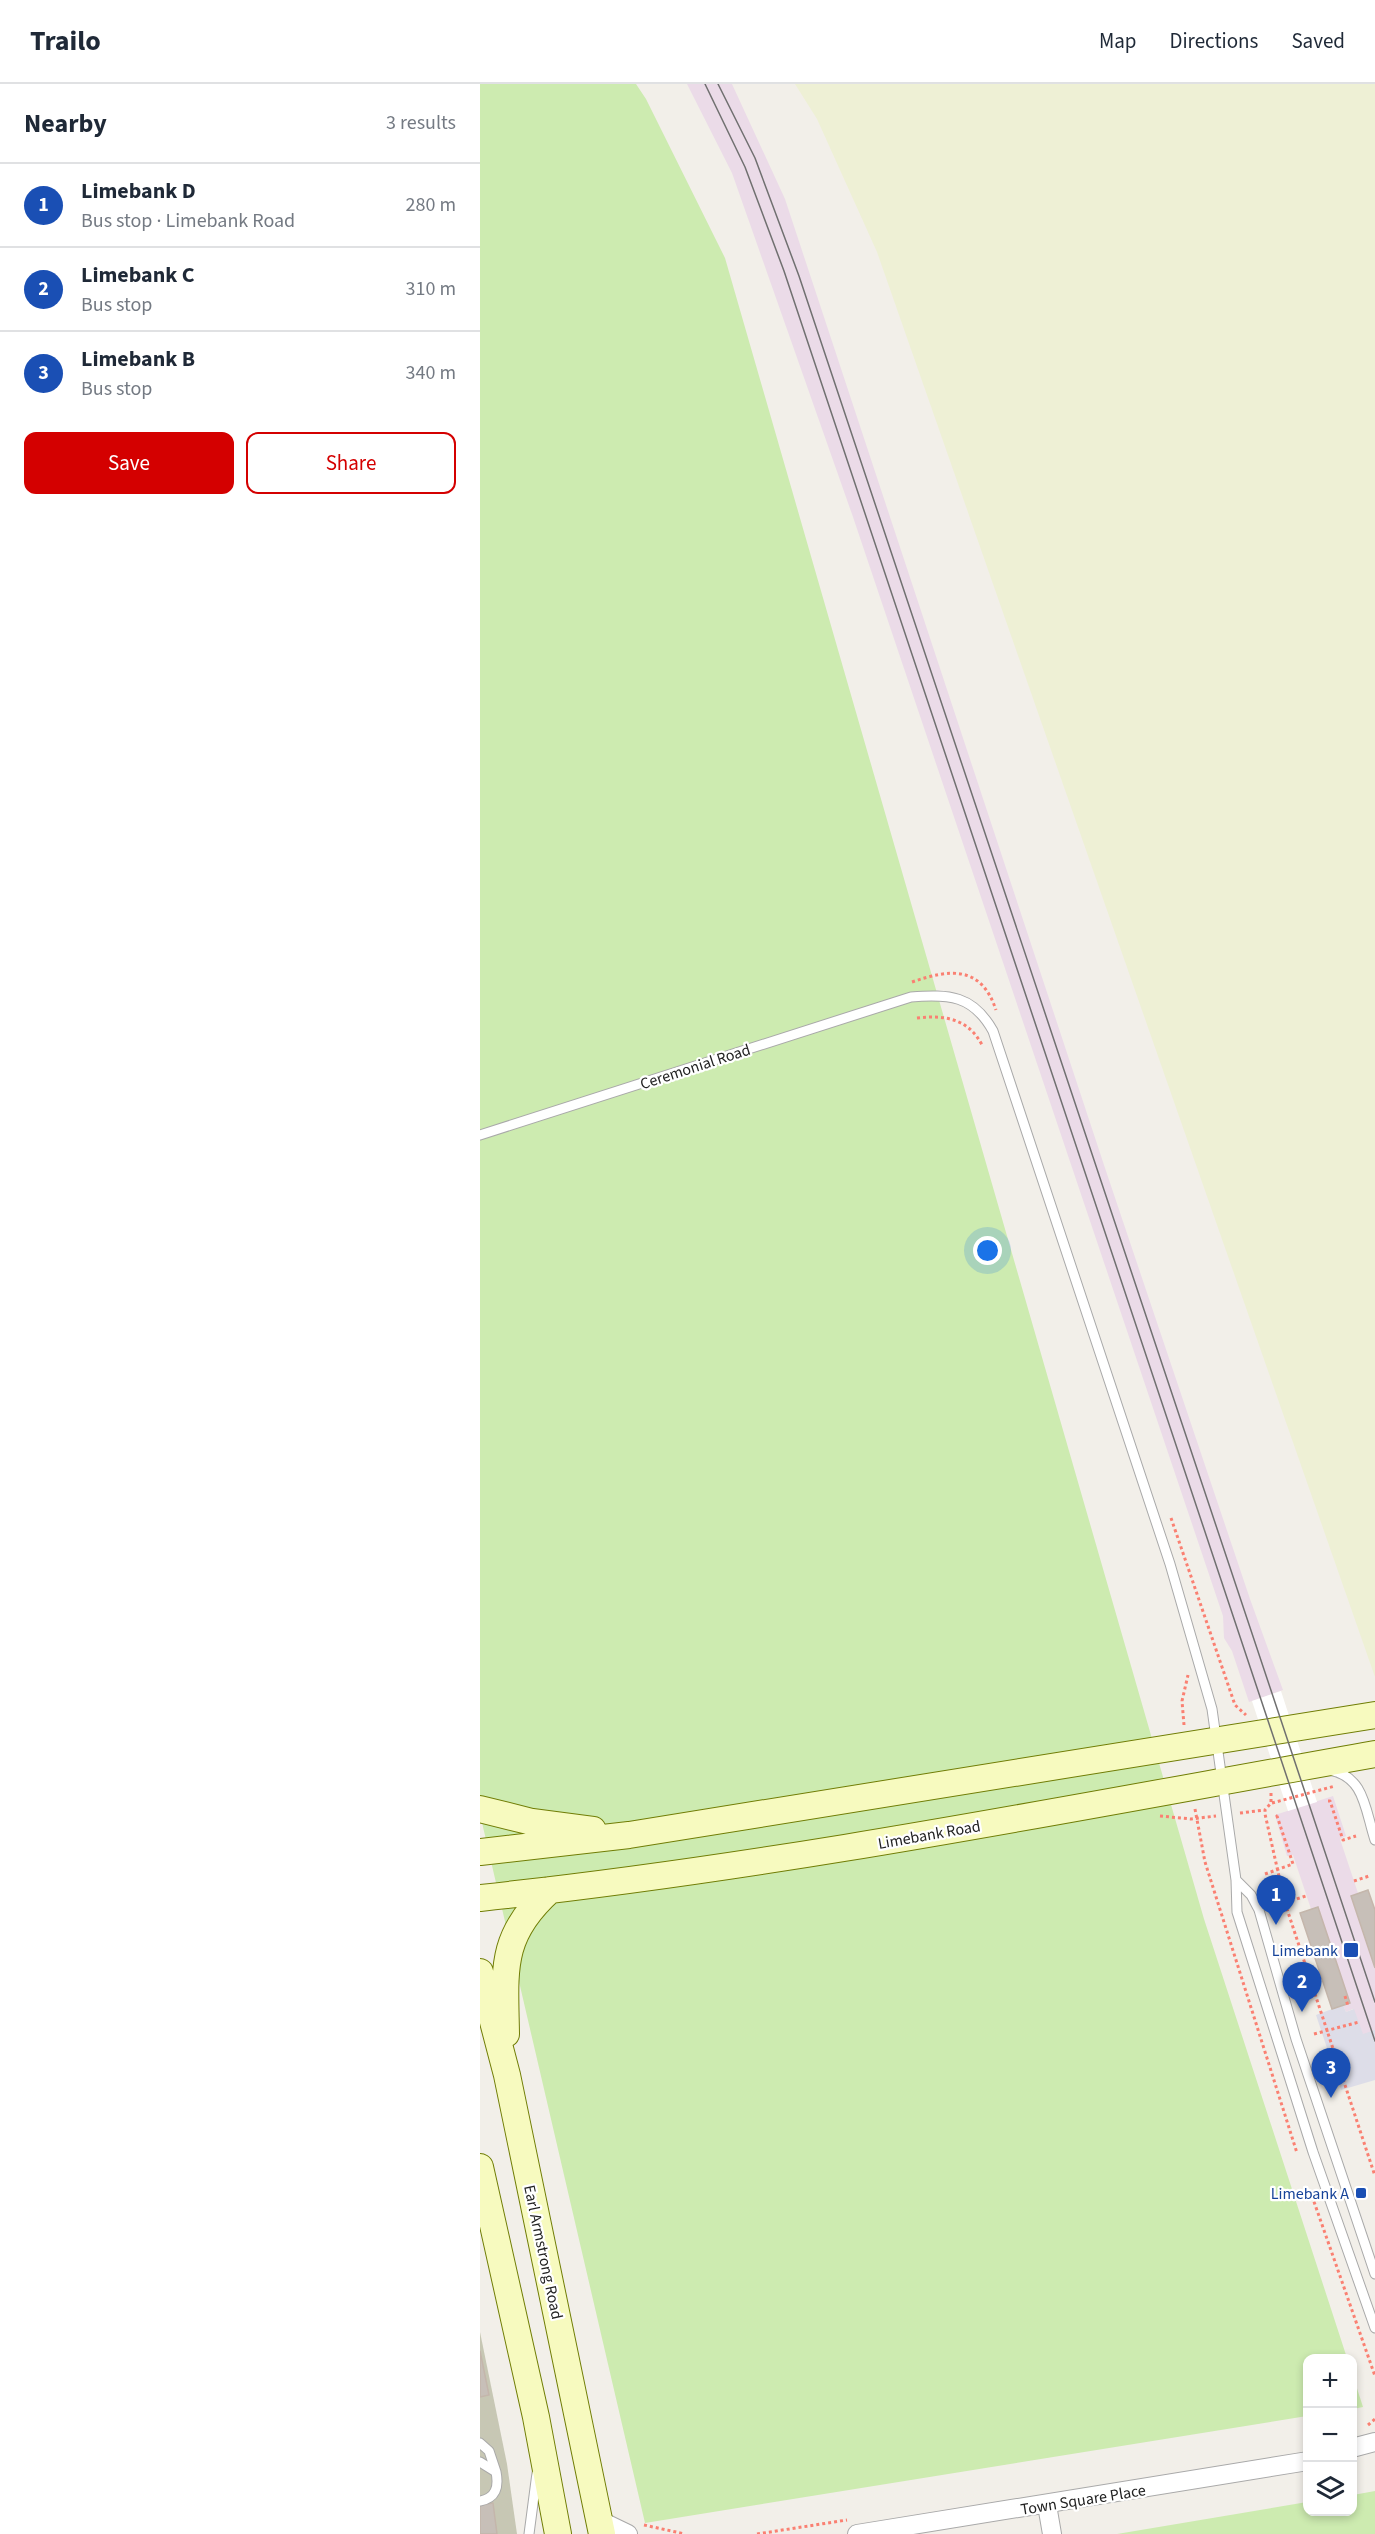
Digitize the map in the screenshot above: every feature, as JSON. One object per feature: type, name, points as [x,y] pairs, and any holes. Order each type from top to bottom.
[{"type":"main road","points":[[480,1852],[629,1835],[1375,1716]]},
{"type":"main road","name":"Limebank Road","points":[[480,1898],[883,1842],[1375,1754]]},
{"type":"main road","points":[[480,1809],[532,1822],[629,1835]]},
{"type":"main road","points":[[507,2075],[505,1990],[509,1947],[520,1922],[550,1890]]},
{"type":"main road","name":"Earl Armstrong Road","points":[[480,1972],[507,2075],[600,2527]]},
{"type":"main road","points":[[480,2167],[540,2440],[558,2534]]},
{"type":"street","points":[[1357,2447],[1375,2442]]},
{"type":"street","name":"Town Square Place","points":[[857,2534],[1303,2462]]},
{"type":"street","points":[[1047,2505],[1052,2534]]},
{"type":"street","points":[[600,2527],[634,2529]]},
{"type":"lane","name":"Ceremonial Road","points":[[480,1135],[911,997],[936,995],[964,1000],[985,1016],[993,1031],[1170,1564],[1212,1709],[1236,1880],[1236,1903],[1241,1923],[1313,2152],[1375,2328]]},
{"type":"lane","points":[[1306,1767],[1334,1771],[1356,1782],[1375,1840]]},
{"type":"lane","points":[[1236,1880],[1251,1895],[1259,1910],[1296,2039],[1375,2274]]},
{"type":"lane","points":[[529,2534],[540,2440]]},
{"type":"lane","points":[[480,2443],[489,2451],[496,2472],[496,2492],[489,2499],[480,2501]]},
{"type":"lane","points":[[480,2462],[496,2472]]},
{"type":"path","points":[[917,1018],[940,1015],[963,1023],[973,1030],[984,1049]]},
{"type":"path","points":[[1185,1734],[1182,1701],[1188,1670]]},
{"type":"path","points":[[1271,1803],[1356,1782]]},
{"type":"path","points":[[1257,1811],[1265,1810],[1271,1803],[1272,1797]]},
{"type":"path","points":[[1193,1799],[1198,1825]]},
{"type":"path","points":[[1328,1801],[1330,1800],[1343,1840],[1356,1836]]},
{"type":"path","points":[[1265,1810],[1285,1903],[1329,2030],[1375,2176]]},
{"type":"path","points":[[1265,1874],[1293,1864],[1277,1816],[1280,1815]]},
{"type":"path","points":[[1354,1881],[1369,1876]]},
{"type":"path","points":[[1274,1906],[1306,1896]]},
{"type":"path","points":[[1345,1996],[1348,2006]]},
{"type":"path","points":[[1314,2034],[1359,2022]]},
{"type":"path","points":[[634,2529],[685,2534]]},
{"type":"shaded area","points":[[687,84],[732,84],[785,199],[1105,1168],[1250,1599],[1283,1690],[1249,1702],[1232,1651],[1224,1638],[1223,1616],[853,517],[732,173]]},
{"type":"shaded area","points":[[795,84],[1375,84],[1375,1677],[877,252],[817,119]]},
{"type":"shaded area","points":[[1333,1796],[1346,1836],[1340,1839],[1358,1893],[1368,1890],[1375,1910],[1375,2069],[1353,2009],[1346,2012],[1343,2005],[1293,1855],[1287,1856],[1275,1815]]},
{"type":"shaded area","points":[[1343,2005],[1346,2012],[1354,2009],[1363,2034],[1375,2030],[1375,2080],[1341,2090],[1316,2015]]},
{"type":"shaded area","points":[[480,2332],[507,2464],[517,2534],[480,2534]]},
{"type":"green space","points":[[480,84],[636,84],[646,99],[725,258],[1204,1919],[1346,2354],[1303,2354],[1303,2417],[645,2523],[480,1814]]},
{"type":"green space","points":[[1357,2388],[1363,2407],[1357,2408]]},
{"type":"green space","points":[[1375,2491],[1375,2534],[1117,2534],[1303,2503],[1303,2516],[1357,2516],[1357,2494]]},
{"type":"pier","points":[[1281,1691],[1317,1802],[1288,1811],[1252,1701]]},
{"type":"building","points":[[1368,1890],[1375,1910],[1375,1968],[1351,1896]]},
{"type":"building","points":[[1318,1907],[1350,2003],[1332,2009],[1300,1913]]},
{"type":"building","points":[[480,2351],[489,2395],[480,2397]]},
{"type":"building","points":[[493,2503],[497,2534],[480,2534],[480,2505]]},
{"type":"tram line","points":[[705,84],[745,167],[784,271],[1375,2041]]},
{"type":"tram line","points":[[718,84],[755,158],[799,276],[1375,2002]]},
{"type":"place","name":"Limebank D","points":[[1276,1925]]},
{"type":"place","name":"Limebank","points":[[1351,1950]]},
{"type":"place","name":"Limebank C","points":[[1302,2012]]},
{"type":"place","name":"Limebank B","points":[[1331,2098]]},
{"type":"place","name":"Limebank A","points":[[1361,2193]]}]
